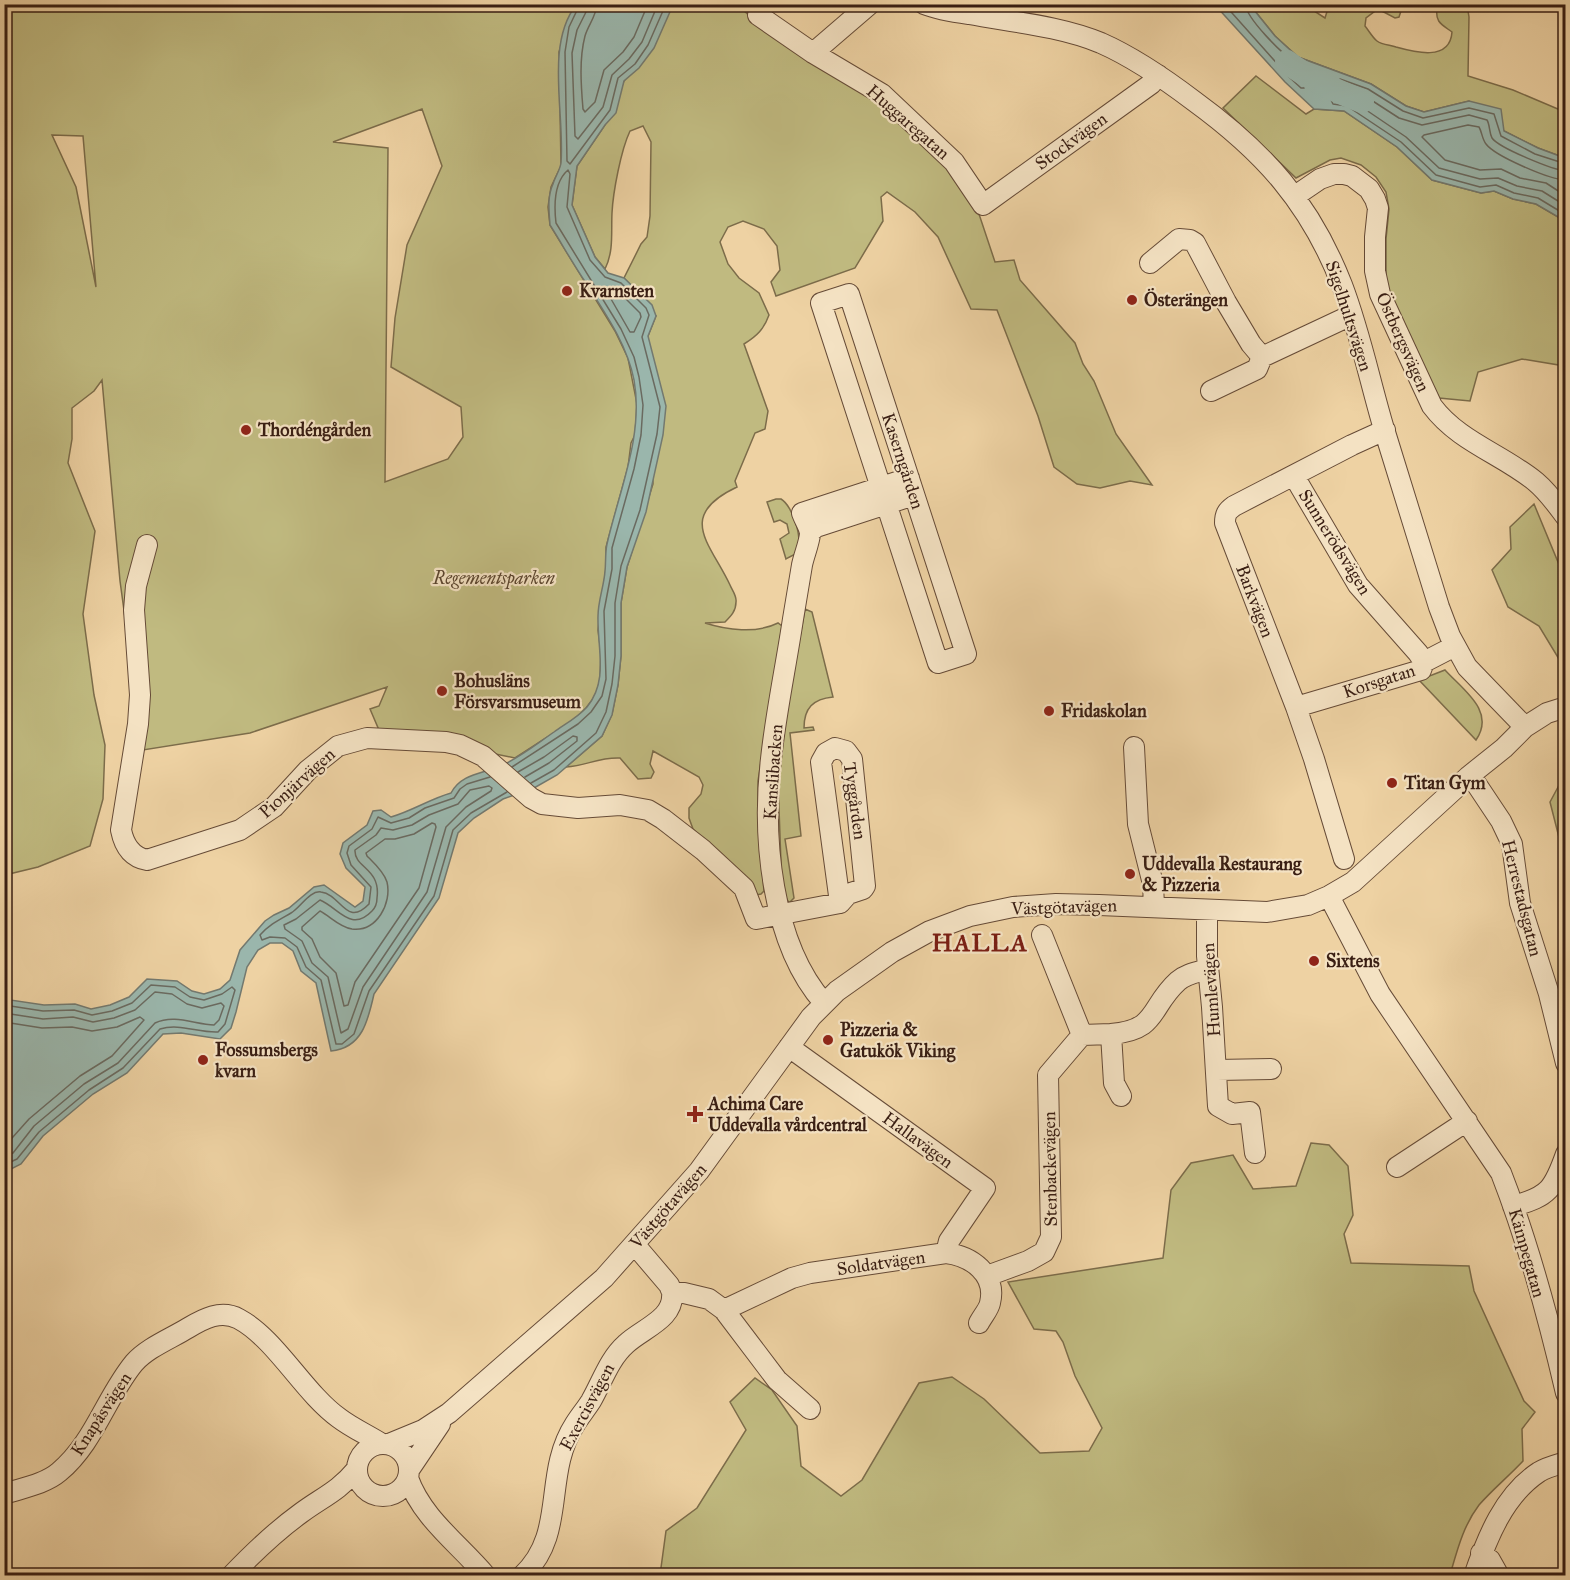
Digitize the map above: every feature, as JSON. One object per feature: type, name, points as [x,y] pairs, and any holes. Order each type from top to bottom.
[{"type":"street","points":[[813,53],[870,4]]},
{"type":"street","name":"Sigelhultsvägen","points":[[924,4],[1080,36],[1126,55],[1209,112],[1254,149],[1295,196],[1330,256],[1343,287],[1439,607],[1455,645],[1467,667],[1525,727]]},
{"type":"street","name":"Huggaregatan","points":[[758,15],[813,53],[882,94],[954,162],[983,205]]},
{"type":"street","name":"Stockvägen","points":[[983,205],[1150,84],[1158,75]]},
{"type":"street","name":"Östbergsvägen","points":[[1295,196],[1320,178],[1334,174],[1353,176],[1369,189],[1378,208],[1375,271],[1380,294],[1432,406],[1441,418],[1469,440],[1536,482],[1566,517]]},
{"type":"street","points":[[1150,263],[1179,239],[1195,243],[1226,302],[1251,344],[1262,357]]},
{"type":"street","name":"Kaserngården","points":[[849,294],[966,654],[938,663],[883,496],[821,303],[849,294]]},
{"type":"street","points":[[1211,392],[1257,369],[1262,357],[1352,316]]},
{"type":"street","name":"Barkvägen","points":[[1344,859],[1296,707],[1225,523],[1225,517],[1234,506],[1385,430]]},
{"type":"street","name":"Sunnerödsvägen","points":[[1294,476],[1358,585],[1424,662]]},
{"type":"street","points":[[883,496],[802,513],[810,532],[816,527],[883,496],[912,486]]},
{"type":"street","name":"Kanslibacken","points":[[810,532],[802,566],[770,768],[768,815],[775,896],[779,913],[800,969],[824,1003]]},
{"type":"street","name":"Pionjärvägen","points":[[147,544],[136,586],[134,610],[140,678],[138,724],[121,830],[124,843],[140,859],[147,860],[228,835],[248,826],[274,807],[308,770],[328,753],[347,742],[367,738],[446,742],[460,745],[483,756],[531,798],[542,804],[578,808],[620,806],[648,810],[696,844],[744,888],[756,919],[779,913]]},
{"type":"street","name":"Korsgatan","points":[[1296,707],[1421,670],[1424,662],[1455,645]]},
{"type":"street","name":"Västgötavägen","points":[[385,1444],[423,1430],[449,1413],[604,1278],[699,1171],[789,1047],[824,1003],[892,952],[930,931],[970,916],[1012,907],[1039,905],[1154,906],[1267,912],[1291,909],[1329,896],[1353,882],[1525,727],[1547,713],[1566,707]]},
{"type":"street","points":[[1134,747],[1138,824],[1153,884],[1154,906]]},
{"type":"street","name":"Tyggården","points":[[779,913],[840,903],[848,894],[863,889],[866,883],[852,759],[846,751],[835,748],[826,753],[821,762],[840,903]]},
{"type":"street","name":"Herrestadsgatan","points":[[1469,776],[1478,784],[1512,844],[1520,903],[1549,994],[1566,1063]]},
{"type":"street","name":"Kämpegatan","points":[[1329,896],[1380,994],[1501,1173],[1514,1206],[1563,1372],[1566,1393]]},
{"type":"street","name":"Humlevägen","points":[[1206,910],[1218,1106],[1232,1114],[1250,1112],[1255,1153]]},
{"type":"street","points":[[1042,935],[1082,1035],[1137,1030],[1148,1021],[1179,981],[1193,973],[1208,969]]},
{"type":"street","points":[[1111,1034],[1114,1083],[1121,1096]]},
{"type":"street","name":"Stenbackevägen","points":[[987,1276],[1028,1261],[1044,1252],[1051,1237],[1048,1075],[1082,1035]]},
{"type":"street","name":"Hallavägen","points":[[789,1047],[985,1188],[949,1241],[946,1253]]},
{"type":"street","points":[[1217,1070],[1271,1069]]},
{"type":"street","points":[[1397,1167],[1467,1121]]},
{"type":"street","points":[[1514,1206],[1546,1193],[1557,1179],[1566,1154]]},
{"type":"street","points":[[635,1245],[669,1285],[672,1292],[709,1299],[724,1310],[777,1380],[810,1409]]},
{"type":"street","name":"Soldatvägen","points":[[724,1310],[792,1278],[946,1253],[957,1254],[975,1262],[987,1276]]},
{"type":"street","points":[[979,1323],[990,1303],[990,1286],[987,1276]]},
{"type":"street","name":"Exercisvägen","points":[[522,1575],[537,1558],[546,1541],[559,1465],[573,1427],[591,1402],[618,1352],[629,1341],[658,1321],[669,1309],[673,1299],[672,1292]]},
{"type":"street","name":"Knapåsvägen","points":[[4,1494],[35,1485],[58,1473],[82,1449],[135,1362],[197,1323],[211,1317],[227,1314],[238,1318],[254,1330],[339,1418]]},
{"type":"street","name":"Västgötavägen","points":[[408,1474],[425,1444],[449,1413]]},
{"type":"street","points":[[339,1418],[401,1451],[408,1463],[408,1474],[418,1501],[431,1518],[486,1575]]},
{"type":"street","points":[[339,1418],[351,1444],[360,1484],[431,1518]]},
{"type":"street","points":[[231,1575],[300,1513],[324,1500],[347,1481],[364,1451],[376,1444],[385,1444]]},
{"type":"street","points":[[1474,1575],[1481,1553],[1496,1521],[1516,1492],[1540,1471],[1566,1462]]},
{"type":"street","points":[[324,1500],[359,1493],[379,1495],[399,1490],[408,1474]]},
{"type":"street","points":[[1481,1553],[1490,1560],[1499,1575]]},
{"type":"street","points":[[216,1575],[251,1555]]},
{"type":"green space","name":"Regementsparken","points":[[4,5],[576,5],[559,52],[561,166],[551,187],[548,207],[550,225],[615,331],[628,358],[637,404],[635,435],[631,443],[628,467],[606,547],[606,568],[598,630],[601,653],[600,679],[596,695],[574,720],[515,758],[379,730],[370,709],[379,706],[387,687],[250,733],[143,750],[120,581],[102,380],[94,391],[72,408],[72,439],[68,463],[95,531],[83,614],[94,695],[105,745],[103,799],[90,846],[38,867],[5,875]],"holes":[[[422,109],[442,166],[407,245],[395,318],[391,367],[461,407],[463,437],[448,459],[385,482],[388,148],[333,142]],[[52,135],[83,136],[96,287],[76,187]]]},
{"type":"green space","points":[[672,5],[738,5],[760,26],[874,99],[947,168],[979,214],[995,262],[1014,260],[1020,280],[1075,343],[1116,434],[1152,485],[1130,481],[1100,488],[1077,484],[1054,467],[1038,416],[997,310],[971,309],[938,237],[915,212],[887,192],[881,197],[883,221],[855,268],[776,296],[771,282],[780,270],[777,246],[764,229],[743,221],[728,227],[720,242],[728,264],[739,278],[759,293],[769,315],[760,332],[744,344],[768,411],[765,429],[755,433],[735,481],[737,487],[718,498],[707,509],[703,520],[703,532],[736,600],[734,611],[725,622],[705,623],[742,630],[760,629],[778,623],[782,626],[758,781],[758,822],[764,891],[756,895],[693,829],[689,818],[689,808],[701,794],[703,785],[699,777],[653,751],[650,764],[654,772],[651,778],[638,779],[620,758],[566,767],[602,736],[612,714],[621,656],[621,603],[627,567],[653,484],[648,336],[656,316],[624,278],[641,244],[647,237],[650,216],[651,142],[643,126],[630,131],[616,183],[611,248],[605,269],[595,257],[572,205],[577,166],[605,125],[624,81]]},
{"type":"green space","points":[[1250,5],[1305,5],[1325,18],[1329,5],[1403,5],[1399,17],[1395,18],[1378,9],[1366,18],[1365,26],[1381,43],[1430,53],[1445,48],[1452,32],[1438,20],[1437,8],[1442,5],[1467,5],[1469,17],[1468,76],[1513,90],[1565,112],[1565,158],[1504,131],[1469,101],[1424,112],[1406,106],[1371,84],[1298,57],[1275,36]]},
{"type":"green space","points":[[1256,76],[1306,114],[1314,109],[1344,111],[1397,147],[1432,180],[1481,193],[1494,191],[1513,199],[1536,204],[1565,221],[1565,366],[1522,359],[1478,372],[1470,401],[1439,398],[1386,288],[1386,239],[1389,209],[1386,192],[1376,177],[1361,165],[1341,158],[1330,160],[1296,178],[1223,108]]},
{"type":"green space","points":[[781,499],[790,509],[798,533],[798,548],[795,554],[786,559],[780,539],[789,533],[787,524],[780,520],[774,522],[767,502]]},
{"type":"green space","points":[[1534,504],[1565,579],[1565,669],[1539,626],[1508,607],[1492,570],[1511,549],[1510,527]]},
{"type":"green space","points":[[805,609],[812,612],[833,697],[815,702],[808,710],[804,728],[813,727],[814,730],[790,733],[801,836],[785,839],[794,898],[789,903],[782,891],[778,781],[781,741]]},
{"type":"green space","points":[[1445,670],[1468,693],[1480,710],[1481,729],[1476,740],[1419,680]]},
{"type":"green space","points":[[1565,774],[1565,861],[1550,802]]},
{"type":"green space","points":[[1311,1143],[1329,1145],[1348,1166],[1353,1215],[1344,1234],[1351,1263],[1469,1266],[1474,1291],[1524,1401],[1535,1412],[1522,1429],[1523,1461],[1473,1513],[1461,1539],[1450,1575],[660,1575],[666,1531],[697,1508],[746,1430],[730,1402],[755,1378],[772,1390],[797,1426],[801,1466],[841,1496],[862,1480],[919,1383],[952,1377],[984,1399],[1040,1453],[1089,1451],[1102,1428],[1075,1376],[1063,1342],[1056,1331],[1034,1329],[1008,1282],[1163,1258],[1171,1190],[1191,1163],[1233,1155],[1253,1189],[1296,1186]]},
{"type":"water","points":[[576,5],[673,5],[654,48],[639,68],[624,81],[616,113],[577,166],[572,205],[595,257],[608,273],[624,278],[652,305],[656,316],[648,336],[666,406],[663,435],[646,512],[627,567],[621,603],[621,656],[618,685],[612,715],[602,736],[557,775],[534,788],[503,799],[474,818],[458,833],[439,898],[374,994],[362,1032],[350,1045],[331,1051],[316,983],[301,971],[293,951],[282,943],[270,943],[258,950],[247,967],[231,1028],[220,1039],[181,1033],[163,1034],[127,1073],[93,1094],[43,1136],[21,1164],[5,1172],[4,999],[44,1005],[75,1004],[91,1009],[110,1005],[129,997],[147,979],[177,981],[192,991],[204,994],[220,989],[230,980],[240,950],[265,921],[289,908],[314,887],[324,885],[355,907],[363,901],[365,887],[346,868],[340,854],[343,843],[367,825],[373,811],[381,810],[391,817],[451,793],[461,781],[468,777],[505,764],[530,749],[579,714],[594,697],[600,675],[598,610],[606,547],[629,463],[636,421],[636,401],[631,367],[621,341],[550,225],[550,194],[561,163],[558,81],[561,40],[567,21]]},
{"type":"water","points":[[1215,5],[1250,5],[1275,36],[1298,57],[1371,84],[1406,106],[1424,112],[1469,101],[1501,109],[1504,131],[1565,158],[1565,221],[1536,204],[1513,199],[1494,191],[1481,193],[1432,180],[1397,147],[1344,111],[1314,109],[1285,82]]},
{"type":"waterway","points":[[1287,62],[1323,84],[1362,101]]},
{"type":"place","name":"Kvarnsten","points":[[567,291]]},
{"type":"place","name":"Österängen","points":[[1132,300]]},
{"type":"place","name":"Thordéngården","points":[[246,430]]},
{"type":"place","name":"Bohusläns Försvarsmuseum","points":[[442,691]]},
{"type":"place","name":"Fridaskolan","points":[[1049,711]]},
{"type":"place","name":"Titan Gym","points":[[1392,783]]},
{"type":"place","name":"Uddevalla Restaurang & Pizzeria","points":[[1130,874]]},
{"type":"place","name":"Sixtens","points":[[1314,961]]},
{"type":"place","name":"Pizzeria & Gatukök Viking","points":[[828,1040]]},
{"type":"place","name":"Fossumsbergs kvarn","points":[[203,1060]]},
{"type":"place","name":"Achima Care Uddevalla vårdcentral","points":[[695,1114]]},
{"type":"district","name":"HALLA","points":[[980,943]]}]
